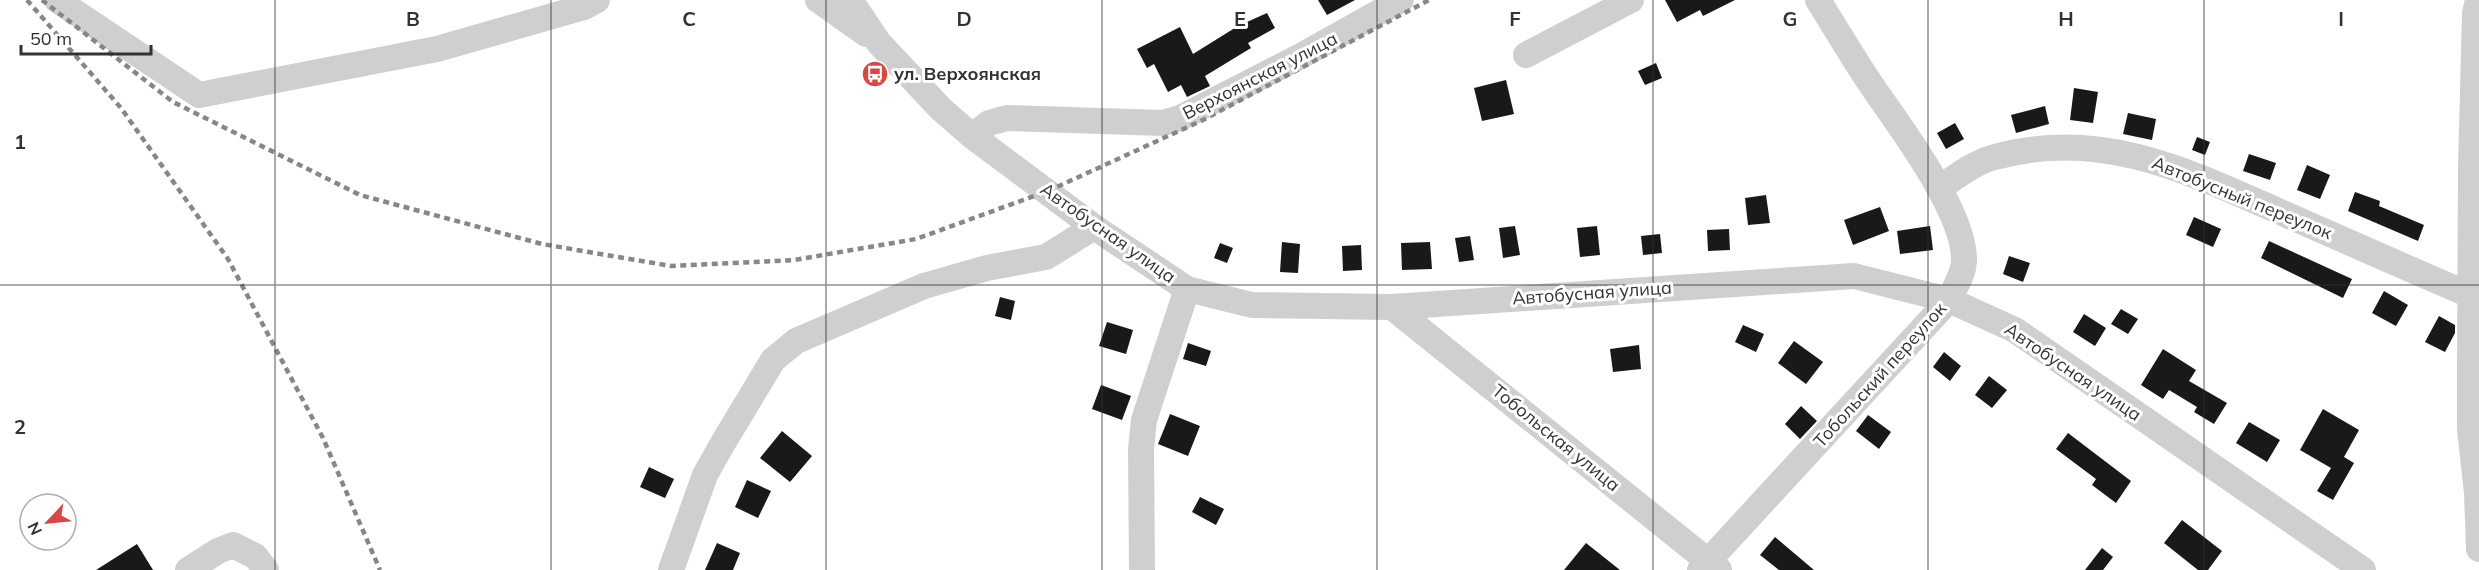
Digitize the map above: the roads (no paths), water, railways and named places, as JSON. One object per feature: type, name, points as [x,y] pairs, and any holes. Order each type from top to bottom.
[{"type":"street","points":[[57,0],[198,95],[437,49],[584,7],[597,0]]},
{"type":"street","points":[[818,0],[879,43]]},
{"type":"street","name":"Автобусная улица","points":[[850,0],[879,43],[940,109],[972,136],[1094,227],[1187,289],[1252,305],[1392,307],[1854,276],[1949,300],[2015,330],[2363,570]]},
{"type":"street","name":"Верхоянская улица","points":[[972,136],[989,123],[1007,118],[1163,123],[1180,118],[1299,57],[1401,0]]},
{"type":"street","points":[[1526,55],[1631,0]]},
{"type":"street","name":"Тобольский переулок","points":[[1710,567],[1949,300],[1962,276],[1964,261],[1958,231],[1940,188],[1818,0]]},
{"type":"street","points":[[2478,0],[2475,13],[2470,429],[2477,494],[2479,549]]},
{"type":"street","name":"Автобусный переулок","points":[[1940,188],[1974,165],[1995,157],[2046,149],[2107,149],[2180,168],[2473,279]]},
{"type":"street","points":[[671,570],[705,475],[752,393],[773,360],[783,351],[796,341],[924,286],[987,268],[1046,257],[1094,227]]},
{"type":"street","points":[[1142,570],[1140,449],[1144,420],[1187,289]]},
{"type":"street","name":"Тобольская улица","points":[[1392,307],[1710,567]]},
{"type":"street","points":[[188,570],[218,551],[233,545],[255,556],[266,570]]},
{"type":"railway","points":[[27,0],[121,108],[228,259],[323,438],[380,570]]},
{"type":"railway","points":[[42,0],[173,102],[360,195],[542,244],[671,266],[794,260],[916,239],[1048,191],[1203,120],[1429,0]]},
{"type":"place","name":"ул. Верхоянская","points":[[875,74]]}]
